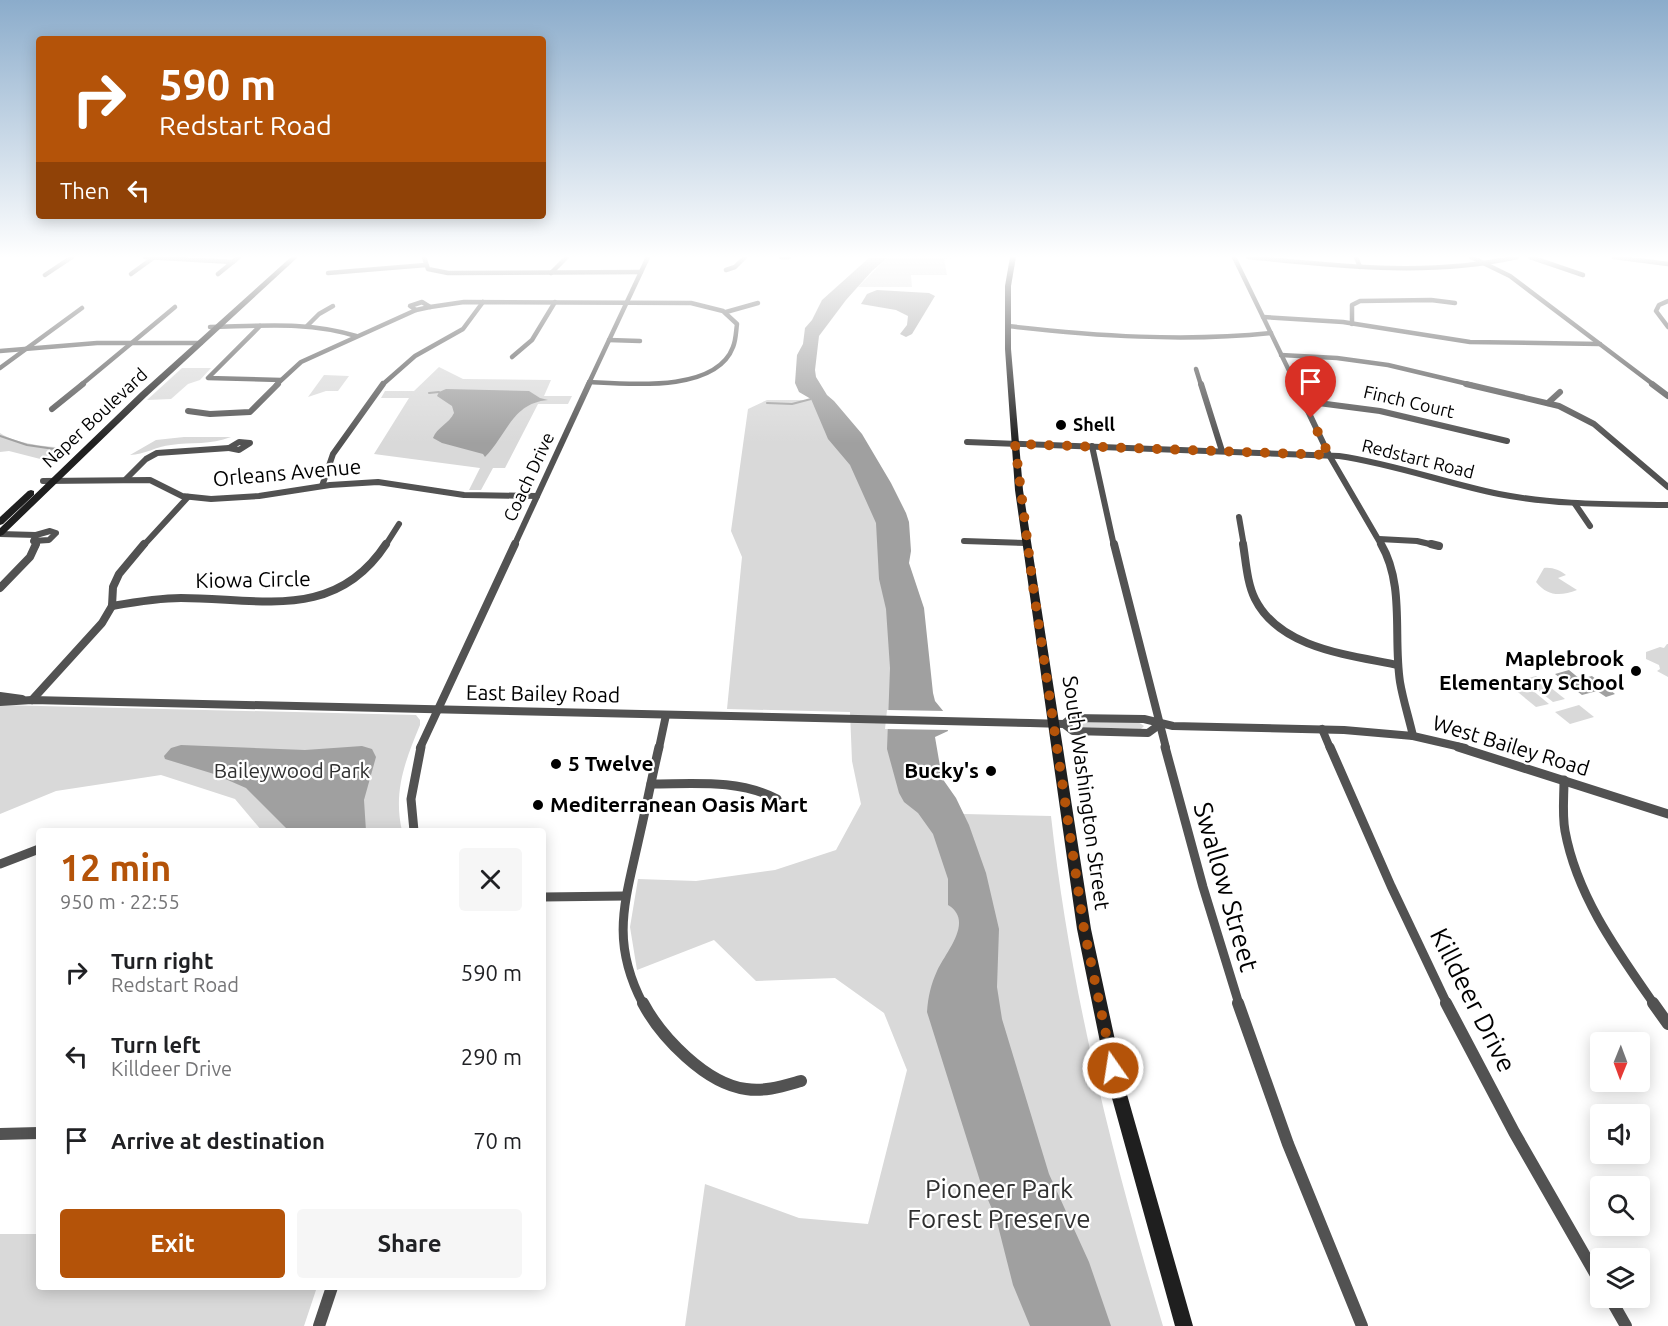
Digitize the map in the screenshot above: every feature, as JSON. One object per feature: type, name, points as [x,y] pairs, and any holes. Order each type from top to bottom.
[{"type":"main road","name":"Naper Boulevard","points":[[0,534],[53,480],[222,319]]},
{"type":"main road","name":"Naper Boulevard","points":[[214,327],[223,319]]},
{"type":"main road","name":"South Washington Street","points":[[1008,319],[1015,444],[1027,543],[1059,724],[1084,929],[1097,1001],[1146,1199],[1184,1326]]},
{"type":"main road","name":"Naper Boulevard","points":[[0,522],[197,343]]},
{"type":"street","points":[[0,368],[66,319]]},
{"type":"street","points":[[52,409],[161,319]]},
{"type":"street","points":[[307,326],[314,319]]},
{"type":"street","points":[[188,411],[210,414],[250,412],[302,362],[396,319]]},
{"type":"street","points":[[322,486],[333,454],[386,379],[415,356],[463,329],[470,319]]},
{"type":"street","points":[[512,357],[532,340],[545,319]]},
{"type":"street","name":"Coach Drive","points":[[414,828],[411,784],[421,746],[436,709],[619,319]]},
{"type":"street","points":[[589,382],[668,382],[698,377],[714,370],[730,357],[738,331],[734,319]]},
{"type":"street","points":[[1264,319],[1329,455],[1388,554],[1394,579],[1398,665],[1403,699],[1413,736]]},
{"type":"street","points":[[1287,319],[1352,324],[1470,342],[1600,344]]},
{"type":"street","points":[[1352,319],[1352,324]]},
{"type":"street","points":[[1567,319],[1668,396]]},
{"type":"street","points":[[260,326],[208,378],[281,380]]},
{"type":"street","points":[[214,327],[307,326],[331,328],[356,336]]},
{"type":"street","points":[[1008,326],[1075,334],[1231,337],[1270,333]]},
{"type":"street","points":[[609,340],[640,340]]},
{"type":"street","points":[[0,351],[132,343],[197,343]]},
{"type":"street","points":[[1281,355],[1337,358],[1388,365],[1548,403],[1594,424],[1668,487]]},
{"type":"street","points":[[1196,369],[1222,451]]},
{"type":"street","points":[[1548,403],[1560,392]]},
{"type":"street","name":"Finch Court","points":[[1303,401],[1377,408],[1507,441]]},
{"type":"street","name":"Redstart Road","points":[[967,442],[1329,455],[1387,465],[1501,495],[1575,504],[1668,505]]},
{"type":"street","name":"Swallow Street","points":[[1092,446],[1107,520],[1159,725],[1224,958],[1248,1031],[1321,1229],[1362,1326]]},
{"type":"street","points":[[126,480],[146,459],[157,453],[229,448]]},
{"type":"street","name":"Orleans Avenue","points":[[43,481],[158,482],[177,494],[188,497],[263,496],[322,486],[379,482],[456,494],[537,496]]},
{"type":"street","points":[[32,700],[102,623],[112,606],[113,587],[119,574],[168,516],[188,497]]},
{"type":"street","points":[[1575,504],[1590,526]]},
{"type":"street","points":[[1239,517],[1254,596],[1261,609],[1278,625],[1316,644],[1398,665]]},
{"type":"street","name":"Kiowa Circle","points":[[112,606],[170,598],[302,600],[323,595],[347,585],[361,575],[399,524]]},
{"type":"street","points":[[0,534],[37,539],[30,557],[0,588]]},
{"type":"street","points":[[1379,539],[1417,541],[1439,546]]},
{"type":"street","points":[[964,542],[1027,543]]},
{"type":"street","name":"East Bailey Road","points":[[0,696],[32,700]]},
{"type":"street","name":"East Bailey Road","points":[[0,702],[32,700],[1059,724]]},
{"type":"street","points":[[666,715],[625,896],[623,938],[628,967],[640,1000],[670,1043],[705,1071],[747,1091],[770,1090],[801,1081]]},
{"type":"street","name":"West Bailey Road","points":[[1059,724],[1073,718],[1144,719],[1159,725],[1322,729],[1413,736],[1467,748],[1668,814]]},
{"type":"street","name":"West Bailey Road","points":[[1059,724],[1073,731],[1148,733],[1159,725]]},
{"type":"street","name":"Killdeer Drive","points":[[1322,729],[1410,927],[1461,1033],[1518,1141],[1590,1265]]},
{"type":"street","points":[[1564,780],[1564,830],[1578,876],[1604,926],[1668,1024]]},
{"type":"street","points":[[651,784],[746,787],[767,792],[777,799]]},
{"type":"street","points":[[0,864],[36,850]]},
{"type":"street","points":[[546,897],[625,896]]},
{"type":"street","points":[[0,1134],[36,1133]]},
{"type":"street","points":[[320,1326],[331,1290]]},
{"type":"street","points":[[1616,1308],[1626,1326]]},
{"type":"green space","points":[[439,367],[463,379],[551,380],[544,396],[572,396],[568,404],[538,404],[505,468],[493,468],[481,490],[469,490],[480,468],[374,454],[409,398],[381,398],[385,391],[414,391]]},
{"type":"green space","points":[[182,368],[211,368],[200,380],[188,384],[171,399],[147,400]]},
{"type":"green space","points":[[324,375],[349,376],[338,391],[326,391],[308,397]]},
{"type":"green space","name":"Pioneer Park Forest Preserve","points":[[767,400],[818,400],[877,485],[928,806],[964,814],[1051,816],[1069,945],[1095,1074],[1127,1201],[1163,1326],[685,1326],[705,1184],[799,1218],[868,1224],[907,1070],[884,1013],[835,978],[756,981],[714,940],[637,970],[630,927],[638,879],[696,881],[775,870],[836,850],[861,804],[852,761],[850,712],[727,709],[742,557],[731,531],[748,409]]},
{"type":"green space","points":[[0,433],[14,440],[34,445],[71,447],[52,462],[9,451],[0,452]]},
{"type":"green space","points":[[184,437],[231,437],[223,440],[166,446],[130,455],[156,440]]},
{"type":"green space","points":[[1544,568],[1553,568],[1564,573],[1566,575],[1558,578],[1577,590],[1555,594],[1545,590],[1536,582]]},
{"type":"green space","points":[[1667,644],[1668,677],[1657,671],[1660,669],[1659,665],[1646,659],[1646,652],[1660,647],[1664,648]]},
{"type":"green space","points":[[1536,676],[1565,699],[1553,702],[1524,679]]},
{"type":"green space","points":[[1520,680],[1549,704],[1536,707],[1508,684]]},
{"type":"green space","name":"Baileywood Park","points":[[0,705],[416,715],[420,720],[402,777],[399,803],[402,828],[259,828],[235,799],[161,775],[56,791],[0,814]]},
{"type":"green space","points":[[1579,705],[1594,717],[1570,724],[1555,712]]},
{"type":"green space","points":[[1076,722],[1138,722],[1144,726],[1141,729],[1077,727],[1074,724]]},
{"type":"green space","points":[[0,1234],[36,1234],[36,1290],[316,1290],[304,1326],[0,1326]]},
{"type":"shaded area","points":[[832,319],[819,336],[816,377],[827,395],[862,434],[891,483],[909,522],[911,551],[909,563],[924,608],[933,693],[935,701],[944,712],[948,731],[935,737],[942,778],[956,798],[969,825],[986,873],[999,929],[997,987],[1002,1019],[1049,1174],[1089,1262],[1111,1326],[1030,1326],[1013,1285],[996,1218],[981,1184],[927,1012],[933,981],[956,937],[959,920],[956,912],[948,905],[948,879],[933,834],[918,813],[904,802],[899,793],[887,749],[890,668],[886,609],[879,579],[876,523],[850,465],[828,439],[811,399],[799,392],[795,383],[797,355],[803,344],[805,328],[812,320]]},
{"type":"shaded area","points":[[908,319],[921,319],[912,334],[906,337],[900,334],[907,325]]},
{"type":"shaded area","points":[[446,389],[529,391],[548,400],[536,402],[518,414],[485,457],[483,454],[442,443],[433,438],[454,413],[452,406],[437,396],[439,392]]},
{"type":"shaded area","points":[[1569,670],[1580,679],[1592,676],[1615,694],[1606,697],[1597,691],[1582,695],[1555,674]]},
{"type":"shaded area","points":[[181,745],[305,750],[362,746],[372,749],[376,757],[364,800],[366,828],[286,828],[246,788],[214,774],[165,759],[164,756],[171,748]]},
{"type":"pier","points":[[887,710],[947,711],[951,730],[885,729]]},
{"type":"waterway","points":[[429,393],[439,392]]},
{"type":"waterway","points":[[767,403],[792,404],[811,399]]},
{"type":"waterway","points":[[0,436],[27,445],[68,451]]},
{"type":"place","name":"Shell","points":[[1061,425]]},
{"type":"place","name":"Maplebrook Elementary School","points":[[1636,671]]},
{"type":"place","name":"5 Twelve","points":[[556,764]]},
{"type":"place","name":"Bucky's","points":[[991,771]]},
{"type":"place","name":"Mediterranean Oasis Mart","points":[[538,805]]},
{"type":"route","points":[[1113,1068],[1097,1001],[1084,929],[1019,490],[1015,444],[1329,455],[1311,418]]}]
